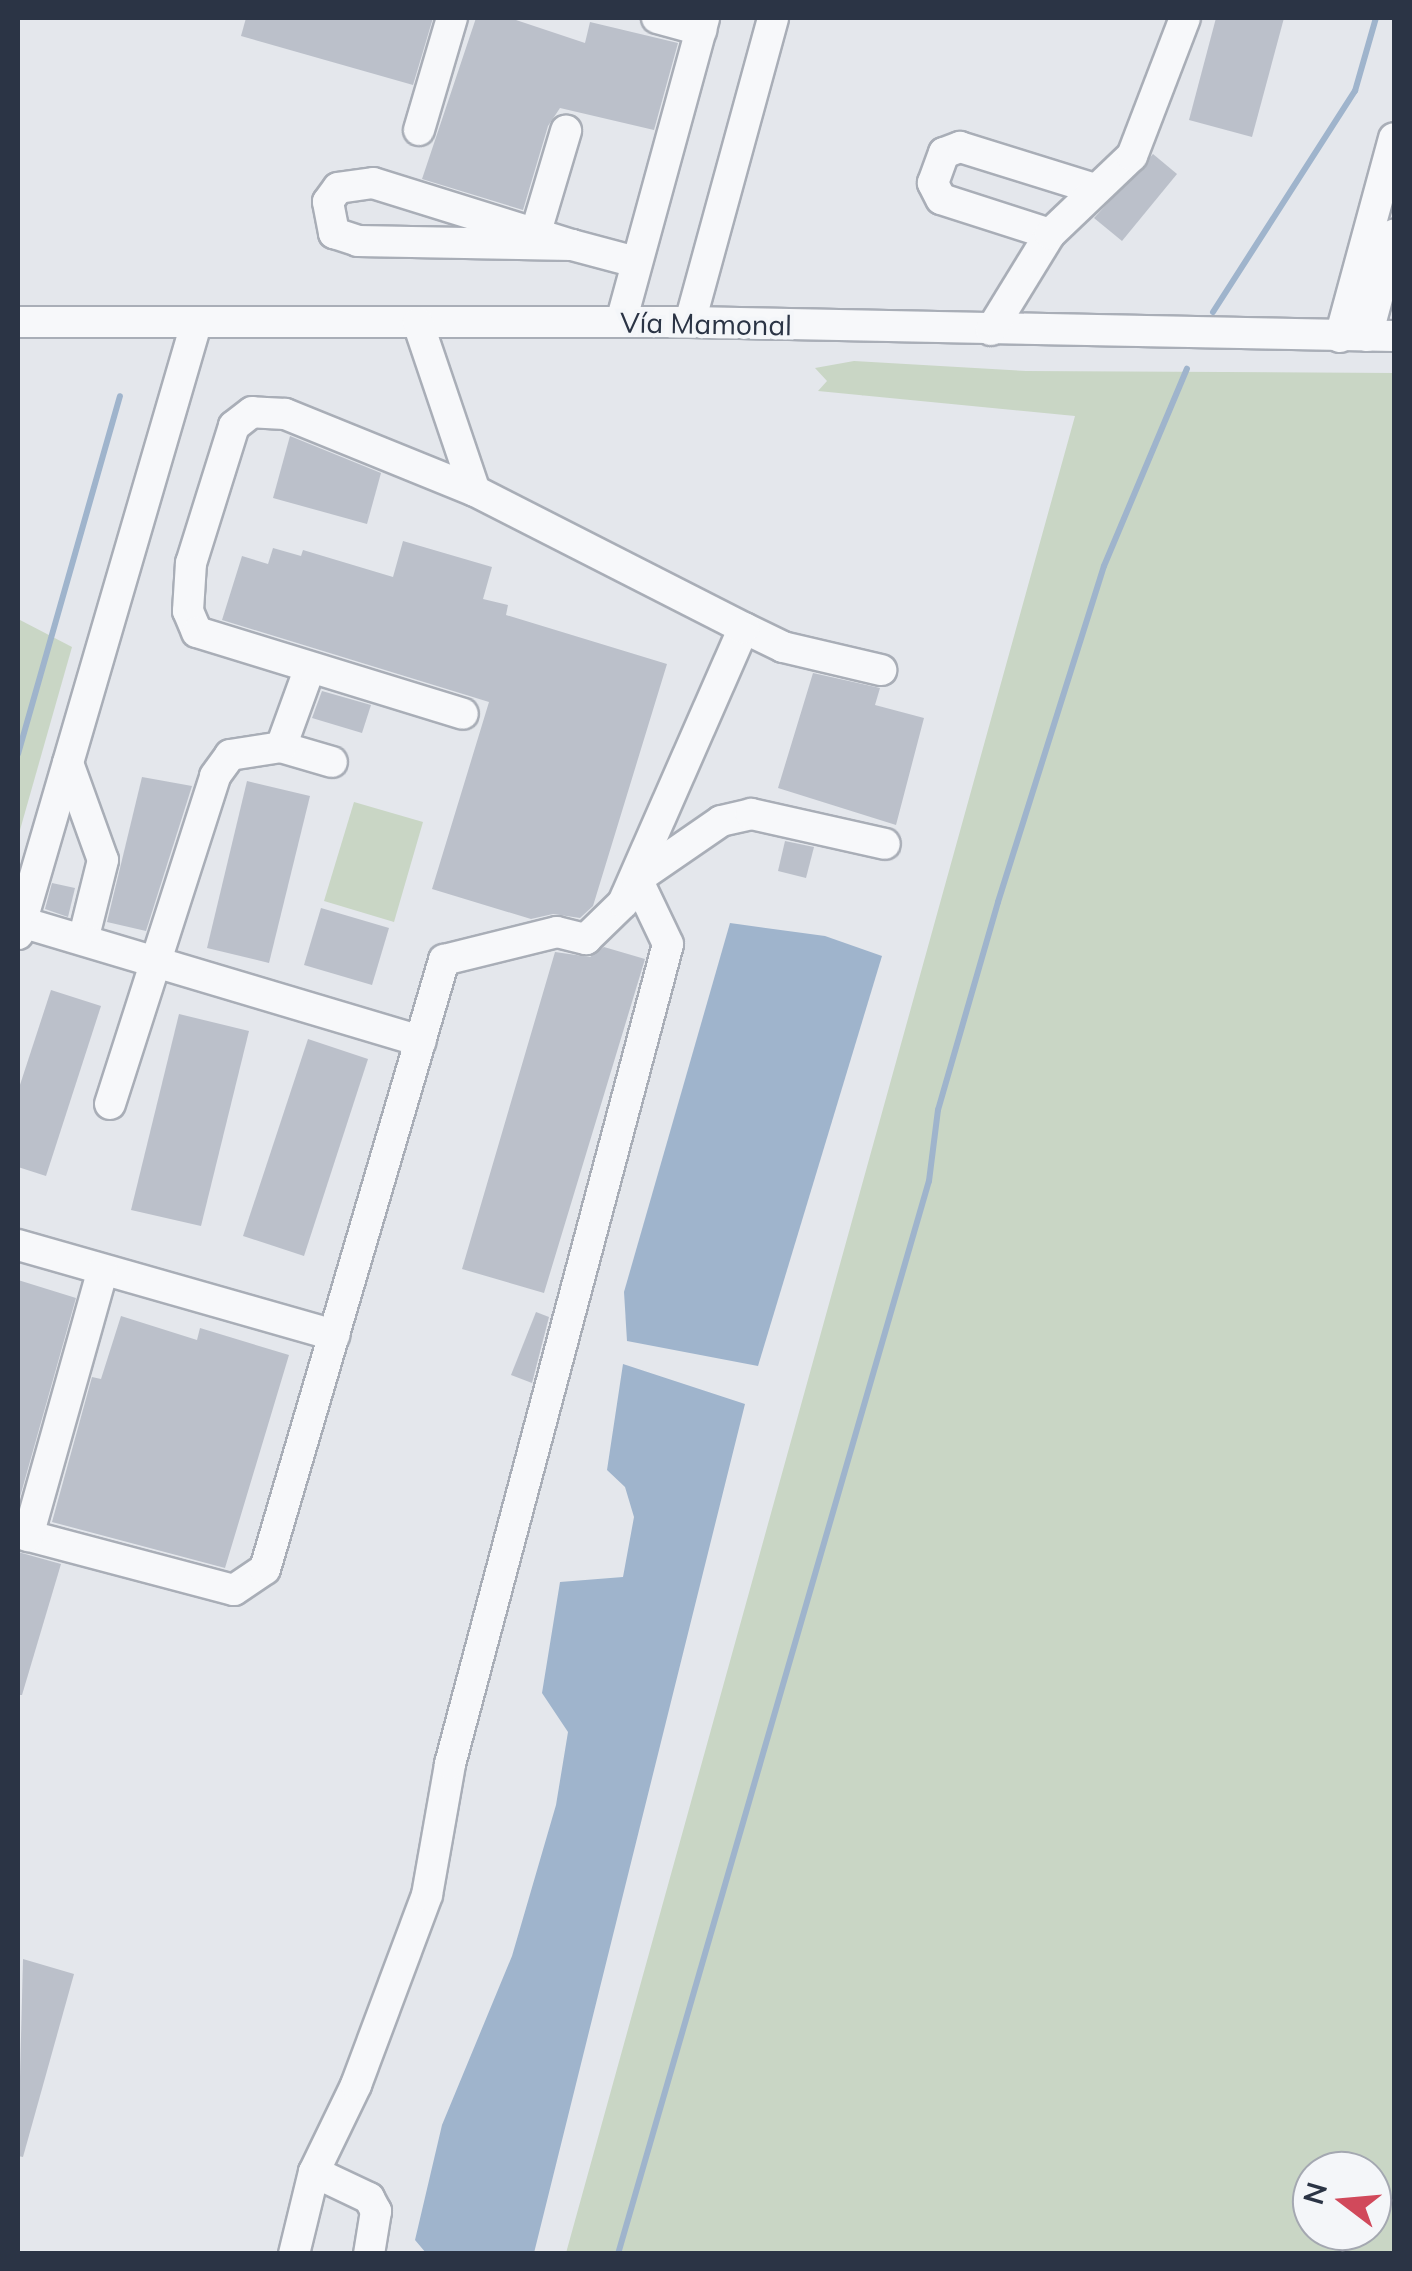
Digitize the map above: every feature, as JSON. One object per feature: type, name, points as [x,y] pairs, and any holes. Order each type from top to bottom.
[{"type":"street","points":[[419,130],[452,18]]},
{"type":"street","points":[[621,322],[702,24],[657,18]]},
{"type":"street","points":[[690,322],[773,18]]},
{"type":"street","points":[[991,330],[1050,234],[1092,188],[1132,156],[1185,18]]},
{"type":"street","points":[[534,235],[566,132]]},
{"type":"street","points":[[1367,336],[1394,138]]},
{"type":"street","points":[[1050,234],[940,199],[933,182],[944,154],[960,148],[1092,188]]},
{"type":"street","points":[[572,245],[358,241],[334,233],[328,202],[338,188],[373,183],[534,235],[572,245],[636,262]]},
{"type":"street","points":[[1367,336],[1394,235]]},
{"type":"street","name":"Vía Mamonal","points":[[18,322],[690,322],[1367,336]]},
{"type":"street","points":[[418,323],[475,492]]},
{"type":"street","points":[[196,324],[19,928],[83,940],[421,1040]]},
{"type":"street","points":[[463,714],[309,670],[198,632],[188,611],[192,563],[234,426],[252,412],[284,414],[475,492],[784,647],[881,670]]},
{"type":"street","points":[[294,2254],[314,2172],[356,2085],[427,1894],[450,1764],[668,944],[637,879],[744,628]]},
{"type":"street","points":[[281,748],[309,670]]},
{"type":"street","points":[[110,1104],[214,776],[230,754],[281,748],[332,762]]},
{"type":"street","points":[[68,763],[103,860],[83,940]]},
{"type":"street","points":[[103,1270],[23,1534],[234,1590],[256,1581],[265,1570],[446,958],[557,932],[586,939],[637,879],[721,821],[751,814],[884,844]]},
{"type":"street","points":[[18,1246],[334,1335]]},
{"type":"street","points":[[314,2172],[369,2198],[376,2211],[369,2254]]},
{"type":"green space","points":[[854,361],[1026,371],[1394,373],[1394,2253],[566,2253],[1075,416],[818,391],[827,381],[815,368]]},
{"type":"green space","points":[[20,620],[72,647],[18,837],[18,632]]},
{"type":"green space","points":[[354,802],[423,822],[394,922],[324,901]]},
{"type":"water","points":[[730,923],[825,936],[882,956],[758,1366],[627,1341],[624,1292]]},
{"type":"water","points":[[623,1364],[745,1404],[534,2253],[426,2253],[415,2240],[442,2125],[512,1956],[556,1805],[568,1732],[542,1693],[560,1582],[623,1577],[634,1517],[625,1487],[607,1470]]},
{"type":"building","points":[[246,18],[433,18],[413,85],[241,36]]},
{"type":"building","points":[[476,18],[510,18],[585,43],[590,22],[678,43],[654,130],[560,108],[548,126],[523,210],[422,179]]},
{"type":"building","points":[[1216,18],[1284,18],[1252,137],[1189,120]]},
{"type":"building","points":[[1153,154],[1177,174],[1122,241],[1094,218]]},
{"type":"building","points":[[290,436],[381,473],[367,524],[273,498]]},
{"type":"building","points":[[403,541],[492,567],[483,599],[508,605],[506,615],[667,664],[593,906],[580,918],[553,914],[531,919],[432,889],[489,702],[222,620],[242,556],[268,564],[273,548],[301,556],[303,550],[393,577]]},
{"type":"building","points":[[813,673],[880,688],[875,705],[924,718],[896,825],[778,788]]},
{"type":"building","points":[[322,691],[371,705],[362,733],[312,718]]},
{"type":"building","points":[[142,777],[192,786],[146,931],[107,922]]},
{"type":"building","points":[[247,781],[310,796],[269,963],[207,948]]},
{"type":"building","points":[[785,841],[814,847],[806,878],[778,871]]},
{"type":"building","points":[[52,883],[75,888],[68,917],[45,909]]},
{"type":"building","points":[[321,908],[389,928],[372,985],[304,965]]},
{"type":"building","points":[[604,947],[645,959],[544,1293],[462,1269],[555,952],[590,957]]},
{"type":"building","points":[[51,990],[101,1006],[46,1176],[18,1167],[18,1091]]},
{"type":"building","points":[[179,1014],[249,1031],[201,1226],[131,1210]]},
{"type":"building","points":[[308,1039],[368,1059],[304,1256],[243,1236]]},
{"type":"building","points":[[18,1280],[76,1298],[18,1504]]},
{"type":"building","points":[[536,1312],[549,1317],[532,1383],[511,1375]]},
{"type":"building","points":[[121,1316],[197,1340],[200,1328],[289,1355],[225,1568],[52,1522],[92,1377],[101,1379]]},
{"type":"building","points":[[18,1552],[61,1564],[22,1695],[18,1695]]},
{"type":"building","points":[[23,1959],[74,1974],[23,2157],[18,2156]]},
{"type":"waterway","points":[[1213,312],[1355,91],[1376,18]]},
{"type":"waterway","points":[[618,2254],[929,1181],[938,1110],[998,902],[1104,566],[1187,369]]},
{"type":"waterway","points":[[18,754],[120,396]]}]
